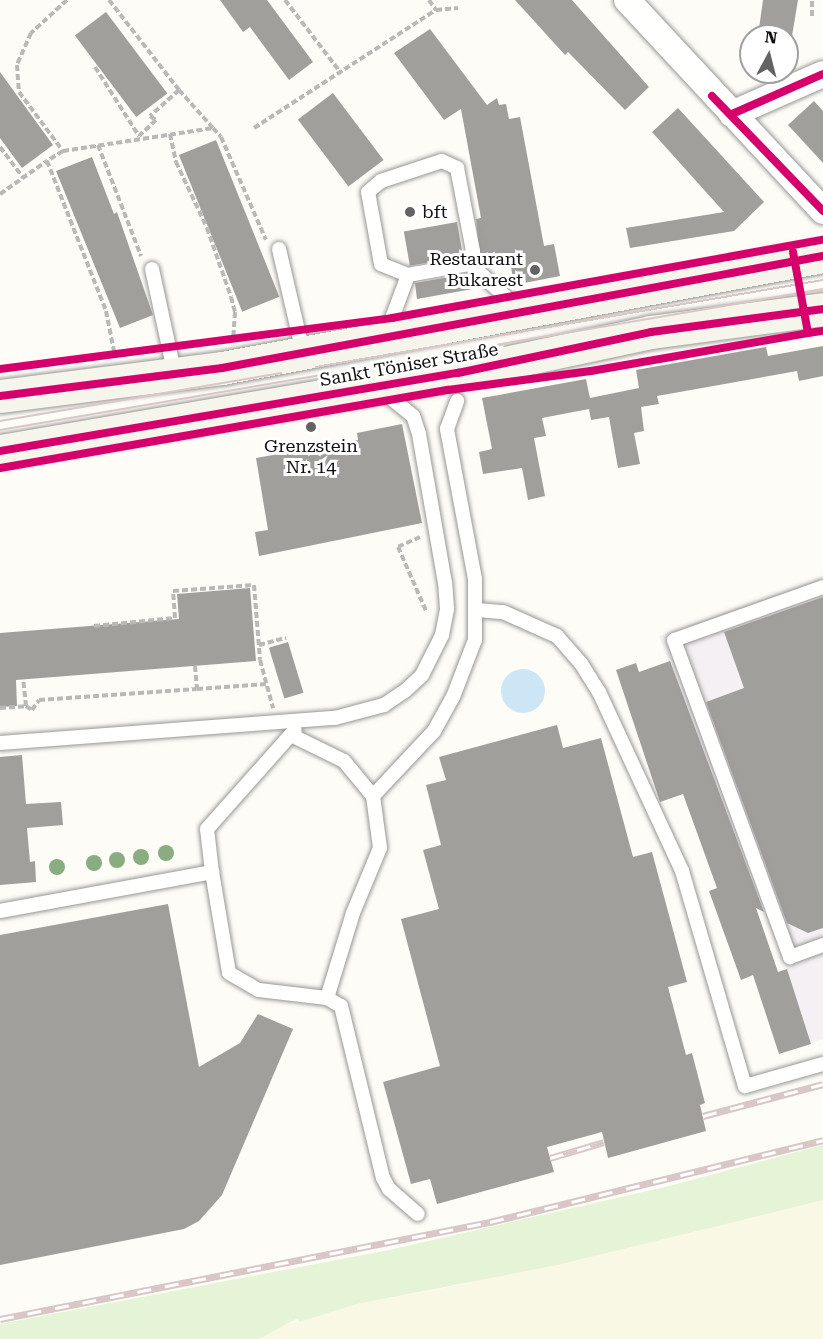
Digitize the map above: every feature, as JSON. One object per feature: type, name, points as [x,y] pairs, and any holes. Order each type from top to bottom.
[{"type":"main road","name":"Sankt Töniser Straße","points":[[0,396],[175,375],[524,314],[823,256]]},
{"type":"main road","name":"Sankt Töniser Straße","points":[[0,451],[458,373],[651,332],[823,309]]},
{"type":"street","points":[[627,0],[823,212]]},
{"type":"street","points":[[732,114],[823,74]]},
{"type":"lane","points":[[442,161],[457,168],[474,251],[470,264],[408,275],[381,264],[368,192],[381,181],[442,161]]},
{"type":"lane","points":[[279,249],[303,353]]},
{"type":"lane","points":[[470,264],[524,314]]},
{"type":"lane","points":[[152,269],[175,375]]},
{"type":"lane","points":[[385,339],[408,275]]},
{"type":"lane","points":[[0,743],[302,721],[384,705],[422,675],[442,635],[447,609],[446,583],[419,434],[405,408],[371,387]]},
{"type":"lane","points":[[373,796],[434,731],[453,697],[475,640],[478,610],[469,546],[447,429],[457,401]]},
{"type":"lane","points":[[823,587],[674,640],[790,957],[823,945]]},
{"type":"lane","points":[[478,610],[503,612],[557,636],[582,665],[599,692],[682,870],[745,1086],[823,1064]]},
{"type":"lane","points":[[302,721],[207,829],[229,973],[259,990],[327,998],[341,1006],[383,1178],[389,1189],[418,1214]]},
{"type":"lane","points":[[291,735],[344,761],[373,796],[380,848],[353,914],[327,998]]},
{"type":"lane","points":[[0,911],[212,872]]},
{"type":"path","points":[[63,151],[20,92],[16,65],[31,33],[67,0]]},
{"type":"path","points":[[109,0],[179,90],[221,137],[268,246],[279,249]]},
{"type":"path","points":[[285,0],[341,73]]},
{"type":"path","points":[[429,0],[436,10]]},
{"type":"path","points":[[812,0],[812,16]]},
{"type":"path","points":[[254,128],[436,10],[459,8]]},
{"type":"path","points":[[95,67],[140,137]]},
{"type":"path","points":[[140,137],[156,120],[150,116],[179,90]]},
{"type":"path","points":[[0,194],[63,151],[140,137],[213,128]]},
{"type":"path","points":[[170,134],[176,162],[207,228],[231,297],[235,312],[233,340]]},
{"type":"path","points":[[98,145],[146,269],[152,269]]},
{"type":"path","points":[[0,147],[23,178]]},
{"type":"path","points":[[47,161],[106,311],[115,357]]},
{"type":"path","points":[[426,536],[402,542],[398,546],[428,617]]},
{"type":"path","points":[[94,626],[175,618],[173,591],[254,585],[259,645],[266,684],[274,712],[284,711]]},
{"type":"path","points":[[259,645],[286,638]]},
{"type":"path","points":[[195,666],[197,689]]},
{"type":"path","points":[[23,679],[26,706]]},
{"type":"path","points":[[0,708],[26,706],[32,710],[39,700],[266,684]]},
{"type":"shaded area","points":[[823,578],[823,1039],[808,1044],[787,969],[659,636]]},
{"type":"green space","points":[[823,1145],[823,1200],[562,1264],[357,1304],[299,1322],[298,1318],[259,1339],[0,1339],[0,1324],[389,1250],[665,1187]]},
{"type":"green space","points":[[823,1200],[823,1339],[259,1339],[283,1326],[357,1304],[455,1286]]},
{"type":"water","points":[[523,669],[538,676],[545,691],[538,706],[523,713],[508,706],[501,691],[508,676]]},
{"type":"building","points":[[220,0],[267,0],[313,62],[289,80],[250,27],[243,32]]},
{"type":"building","points":[[515,0],[572,0],[649,87],[625,110],[568,52],[565,55]]},
{"type":"building","points":[[763,0],[798,0],[794,24],[760,24]]},
{"type":"building","points":[[106,12],[167,93],[136,117],[75,35]]},
{"type":"building","points":[[430,29],[487,105],[497,98],[499,105],[506,104],[509,119],[520,117],[544,246],[554,244],[560,276],[514,285],[510,261],[485,266],[480,261],[476,219],[481,218],[461,109],[444,120],[394,53]]},
{"type":"building","points":[[0,72],[53,145],[22,168],[0,138]]},
{"type":"building","points":[[333,93],[384,160],[348,187],[298,119]]},
{"type":"building","points":[[814,101],[823,111],[823,163],[788,125]]},
{"type":"building","points":[[678,108],[764,202],[734,231],[630,248],[626,228],[724,212],[652,132]]},
{"type":"building","points":[[216,140],[279,297],[242,312],[179,155]]},
{"type":"building","points":[[92,157],[114,214],[117,212],[153,315],[120,328],[56,171]]},
{"type":"building","points":[[457,222],[463,256],[410,266],[404,231]]},
{"type":"building","points":[[467,274],[478,288],[417,299],[415,283]]},
{"type":"building","points":[[823,346],[823,376],[799,381],[797,371],[657,396],[659,404],[641,407],[644,431],[634,433],[640,464],[618,468],[609,417],[591,420],[589,409],[542,418],[546,436],[534,438],[545,496],[528,500],[522,468],[483,474],[479,452],[492,449],[482,398],[586,379],[590,398],[639,388],[636,370],[766,347],[768,356]]},
{"type":"building","points":[[402,424],[422,523],[259,556],[255,532],[268,530],[256,458],[358,440],[357,433]]},
{"type":"building","points":[[250,588],[256,661],[16,680],[17,706],[0,707],[0,633],[179,619],[177,594]]},
{"type":"building","points":[[823,597],[823,928],[808,933],[787,923],[706,702],[744,688],[724,632]]},
{"type":"building","points":[[288,642],[303,693],[284,699],[269,648]]},
{"type":"building","points":[[670,661],[764,912],[756,908],[778,972],[787,969],[811,1044],[779,1054],[753,975],[741,980],[709,891],[717,888],[683,794],[660,802],[616,670],[636,663],[639,672]]},
{"type":"building","points":[[557,725],[563,748],[601,738],[633,857],[652,852],[687,982],[668,987],[686,1055],[692,1053],[705,1103],[700,1105],[706,1131],[608,1158],[602,1132],[547,1147],[554,1172],[437,1204],[430,1179],[411,1184],[383,1082],[440,1066],[401,919],[439,909],[423,850],[441,845],[426,785],[446,780],[439,757]]},
{"type":"building","points":[[22,755],[26,804],[61,802],[63,825],[27,828],[30,862],[35,861],[36,882],[0,885],[0,757]]},
{"type":"building","points":[[168,904],[199,1067],[240,1043],[258,1014],[293,1029],[222,1195],[199,1221],[184,1229],[0,1265],[0,935]]},
{"type":"tram line","points":[[316,367],[823,280]]},
{"type":"tram line","points":[[0,430],[823,289]]},
{"type":"tram line","points":[[0,421],[281,373]]},
{"type":"railway","points":[[703,1116],[823,1084]]},
{"type":"railway","points":[[0,1319],[490,1222],[823,1140]]},
{"type":"railway","points":[[550,1158],[604,1142]]},
{"type":"cycle path","points":[[732,114],[823,74]]},
{"type":"cycle path","points":[[712,96],[823,211]]},
{"type":"cycle path","points":[[0,369],[392,318],[823,240]]},
{"type":"cycle path","points":[[793,252],[808,333],[823,331]]},
{"type":"cycle path","points":[[0,396],[222,368],[823,256]]},
{"type":"cycle path","points":[[0,451],[458,373],[651,332],[823,309]]},
{"type":"cycle path","points":[[0,468],[448,390],[591,371],[808,333]]},
{"type":"place","name":"bft","points":[[410,212]]},
{"type":"place","name":"Restaurant Bukarest","points":[[535,270]]},
{"type":"place","name":"Grenzstein Nr. 14","points":[[311,427]]}]
